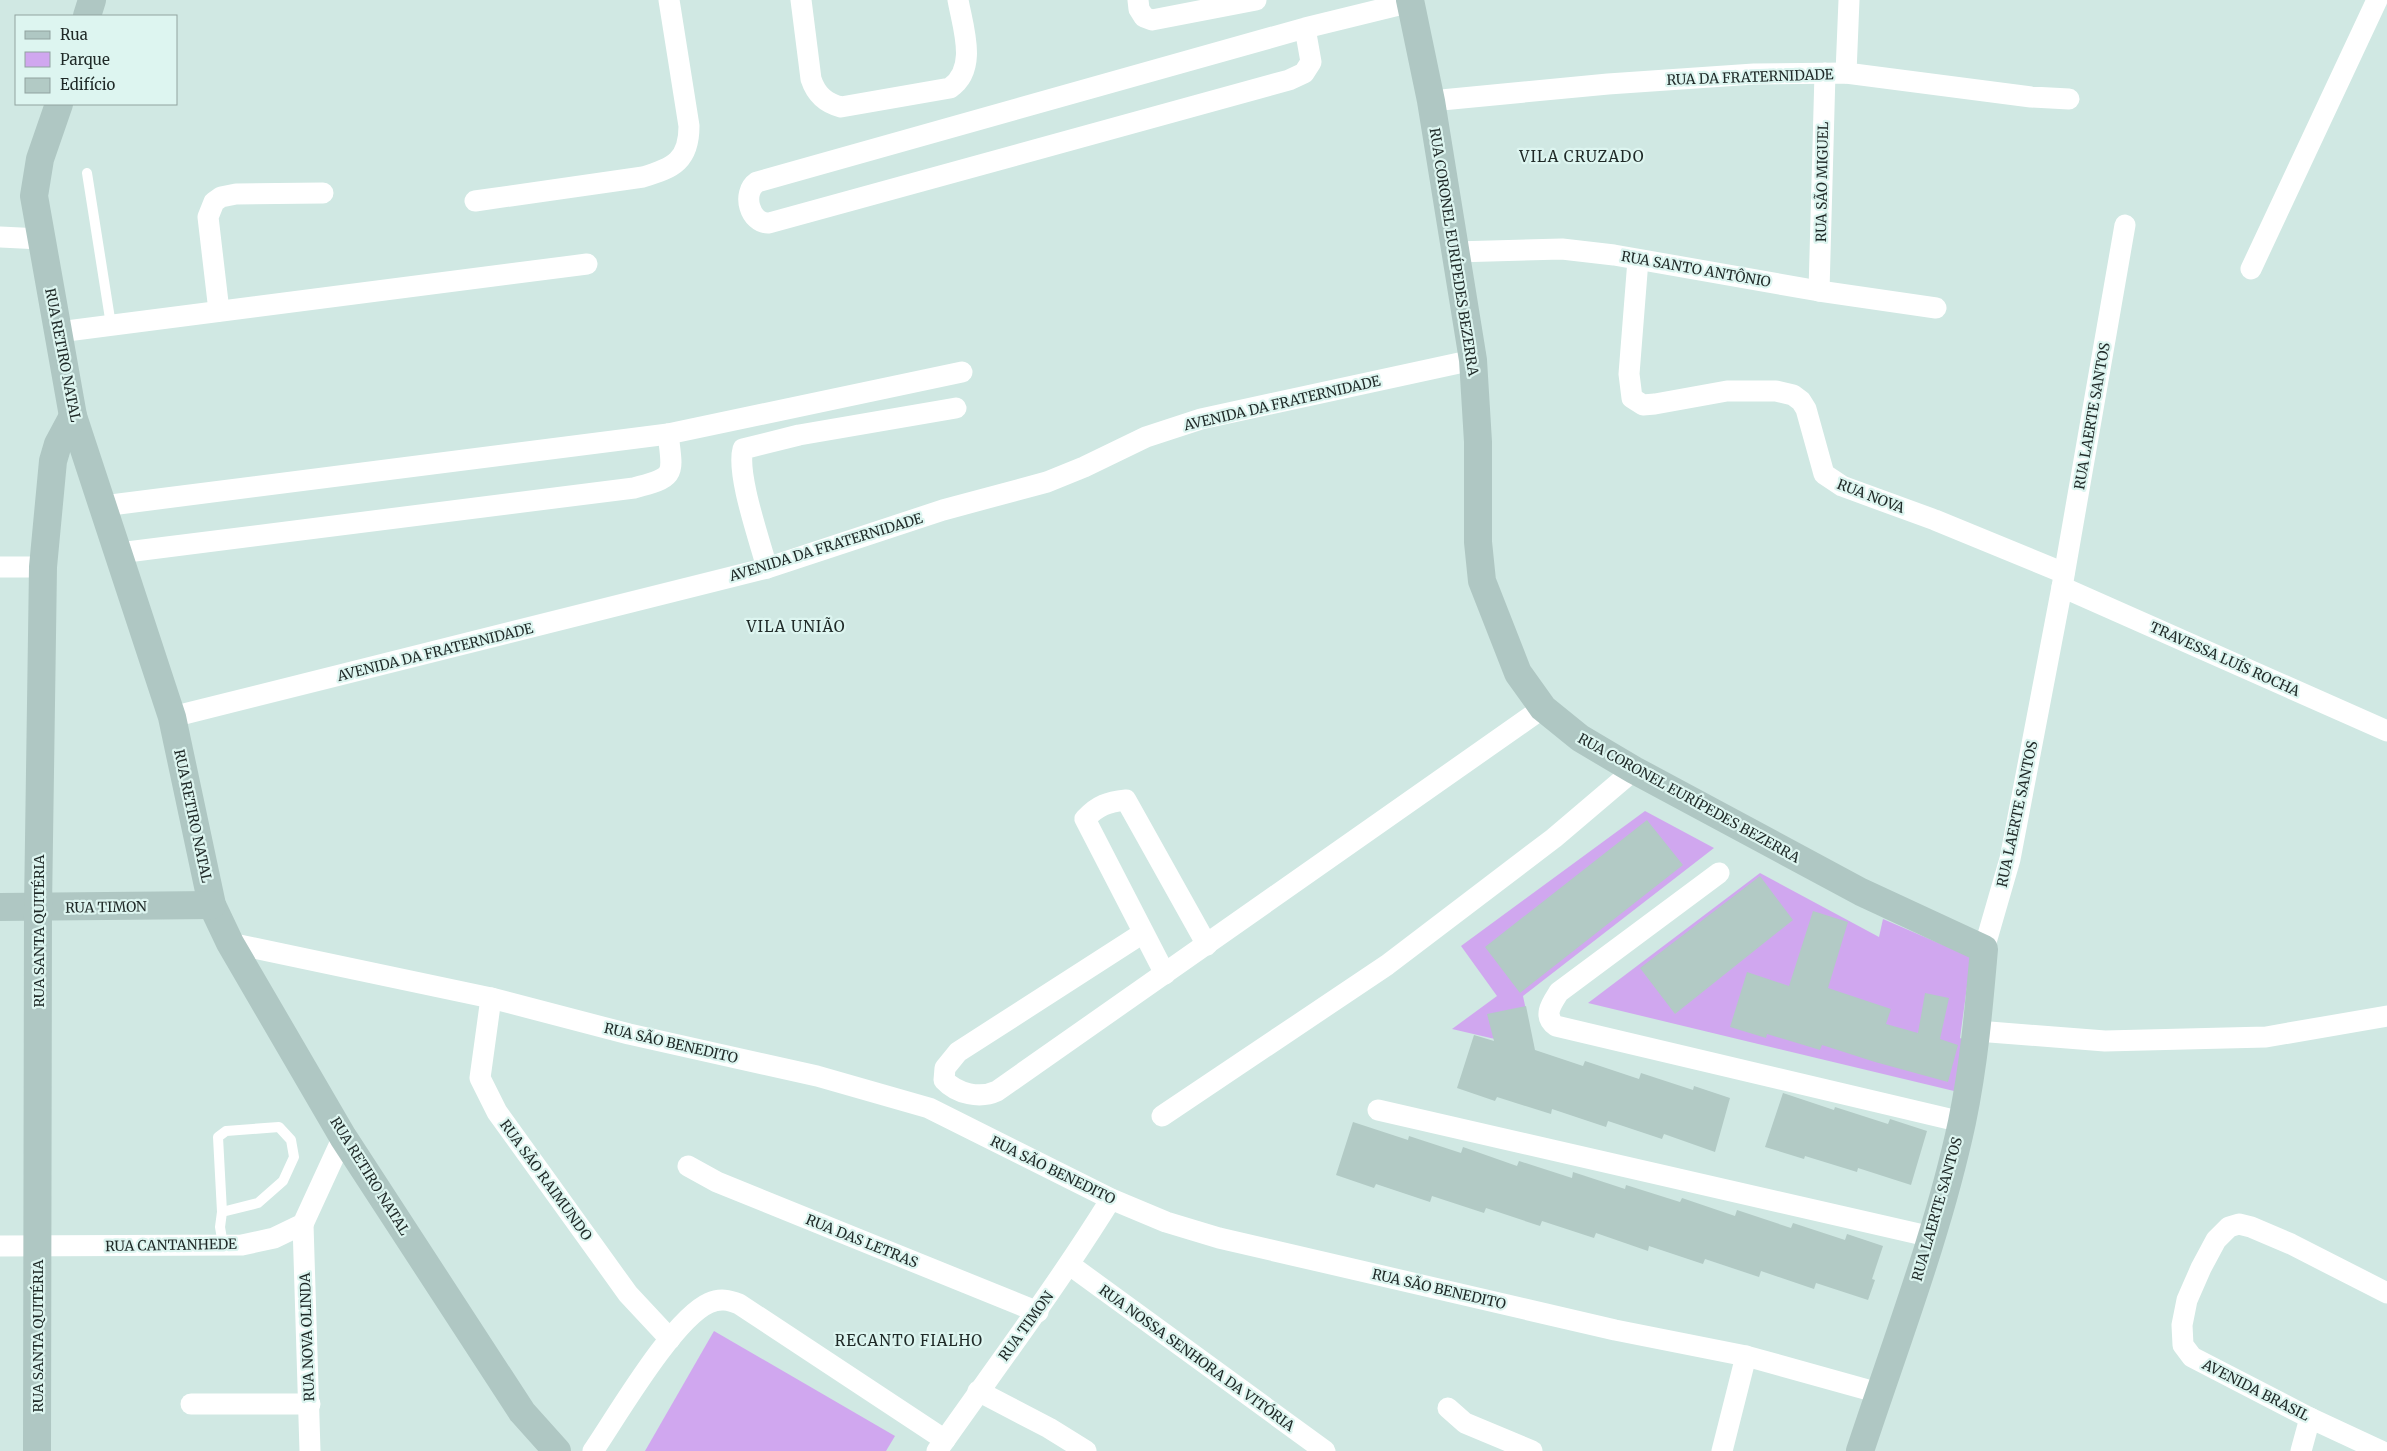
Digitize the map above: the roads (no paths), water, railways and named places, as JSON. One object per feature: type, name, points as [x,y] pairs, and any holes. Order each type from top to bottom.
[{"type":"street","points":[[87,15],[92,0]]},
{"type":"street","points":[[475,201],[643,177],[662,171],[677,162],[688,147],[689,126],[669,0]]},
{"type":"street","points":[[800,0],[811,79],[814,88],[831,105],[841,107],[950,88],[959,82],[967,64],[958,0]]},
{"type":"street","points":[[1138,0],[1144,17],[1152,20],[1256,0]]},
{"type":"street","points":[[1846,73],[1849,0]]},
{"type":"street","points":[[2251,269],[2377,0]]},
{"type":"street","points":[[1306,28],[1311,62],[1304,73],[1289,80],[769,223],[757,221],[753,217],[748,194],[749,189],[756,182],[1306,28],[1411,1]]},
{"type":"street","name":"RUA CORONEL EURÍPEDES BEZERRA","points":[[1411,1],[1431,101],[1473,360],[1478,442],[1478,542],[1482,581],[1518,673],[1543,708],[1580,738],[1634,770],[1861,892],[1984,949]]},
{"type":"street","name":"RUA DA FRATERNIDADE","points":[[1431,101],[1608,84],[1754,74],[1846,73],[2031,97],[2069,99]]},
{"type":"street","name":"RUA SÃO MIGUEL","points":[[1820,291],[1824,74]]},
{"type":"street","name":"RUA RETIRO NATAL","points":[[59,105],[40,159],[35,182],[35,210],[73,416],[172,718],[212,905],[230,943],[343,1137],[522,1412],[557,1451]]},
{"type":"street","points":[[219,311],[208,217],[214,202],[221,197],[236,194],[323,193]]},
{"type":"street","name":"RUA LAERTE SANTOS","points":[[1860,1451],[1932,1237],[1962,1122],[1977,1031],[1984,949],[2010,859],[2063,580],[2124,225]]},
{"type":"street","points":[[0,237],[41,239]]},
{"type":"street","name":"RUA SANTO ANTÔNIO","points":[[1456,252],[1562,248],[1820,291],[1936,308]]},
{"type":"street","name":"RUA NOVA","points":[[1638,260],[1629,374],[1632,398],[1637,402],[1655,404],[1727,391],[1776,391],[1793,395],[1801,401],[1806,409],[1824,474],[1829,479],[1842,486],[1935,520],[2063,580]]},
{"type":"street","points":[[59,332],[587,264]]},
{"type":"street","name":"AVENIDA DA FRATERNIDADE","points":[[172,718],[767,568],[943,510],[1047,482],[1084,467],[1146,437],[1202,419],[1473,360]]},
{"type":"street","points":[[102,506],[668,434],[962,372]]},
{"type":"street","points":[[767,568],[744,478],[741,458],[743,449],[799,435],[956,408]]},
{"type":"street","name":"RUA SANTA QUITÉRIA","points":[[37,1451],[38,908],[43,568],[53,461],[58,444],[73,416]]},
{"type":"street","points":[[119,553],[634,488],[661,481],[670,472],[672,465],[668,434]]},
{"type":"street","points":[[0,567],[43,568]]},
{"type":"street","name":"TRAVESSA LUÍS ROCHA","points":[[2063,580],[2387,730]]},
{"type":"street","points":[[1143,933],[958,1052],[945,1068],[944,1080],[950,1087],[972,1094],[987,1096],[997,1091],[1208,945],[1543,708]]},
{"type":"street","points":[[1162,1116],[1387,965],[1554,838],[1634,770]]},
{"type":"street","points":[[1165,974],[1085,819],[1096,808],[1108,802],[1126,800],[1208,945]]},
{"type":"street","points":[[1719,873],[1559,992],[1549,1006],[1548,1015],[1552,1023],[1556,1026],[1962,1122]]},
{"type":"street","name":"RUA TIMON","points":[[0,907],[212,905]]},
{"type":"street","name":"RUA SÃO BENEDITO","points":[[230,943],[491,998],[629,1034],[817,1076],[929,1108],[1111,1199],[1166,1222],[1219,1238],[1615,1330],[1746,1356],[1879,1393]]},
{"type":"street","name":"RUA SÃO RAIMUNDO","points":[[491,998],[480,1078],[486,1093],[497,1112],[628,1294],[670,1339]]},
{"type":"street","points":[[1977,1031],[2105,1041],[2266,1037],[2387,1016]]},
{"type":"street","points":[[1378,1110],[1932,1237]]},
{"type":"street","points":[[303,1224],[343,1137]]},
{"type":"street","name":"RUA DAS LETRAS","points":[[688,1166],[718,1182],[1038,1312]]},
{"type":"street","name":"RUA TIMON","points":[[941,1446],[978,1391],[1038,1312],[1111,1199]]},
{"type":"street","name":"RUA CANTANHEDE","points":[[0,1246],[242,1245],[274,1238],[303,1224]]},
{"type":"street","name":"RUA NOVA OLINDA","points":[[303,1224],[310,1451]]},
{"type":"street","name":"AVENIDA BRASIL","points":[[2381,1451],[2310,1418],[2192,1357],[2183,1345],[2182,1325],[2187,1300],[2216,1240],[2229,1227],[2239,1224],[2291,1244],[2387,1293]]},
{"type":"street","name":"RUA NOSSA SENHORA DA VITÓRIA","points":[[1070,1265],[1325,1451]]},
{"type":"street","points":[[592,1451],[670,1339],[696,1312],[708,1304],[719,1300],[739,1304],[941,1446]]},
{"type":"street","points":[[1722,1451],[1746,1356]]},
{"type":"street","points":[[978,1391],[1049,1428],[1086,1451]]},
{"type":"street","points":[[191,1404],[310,1404]]},
{"type":"street","points":[[1448,1408],[1465,1423],[1532,1451]]},
{"type":"street","points":[[2301,1451],[2310,1418]]},
{"type":"lane","points":[[87,173],[111,325]]},
{"type":"lane","points":[[222,1212],[258,1203],[283,1181],[294,1156],[291,1140],[279,1127],[226,1131],[218,1137],[222,1212],[220,1227],[223,1246]]},
{"type":"district","name":"VILA CRUZADO","points":[[1582,157]]},
{"type":"district","name":"VILA UNIÃO","points":[[796,627]]},
{"type":"district","name":"RECANTO FIALHO","points":[[909,1341]]}]
